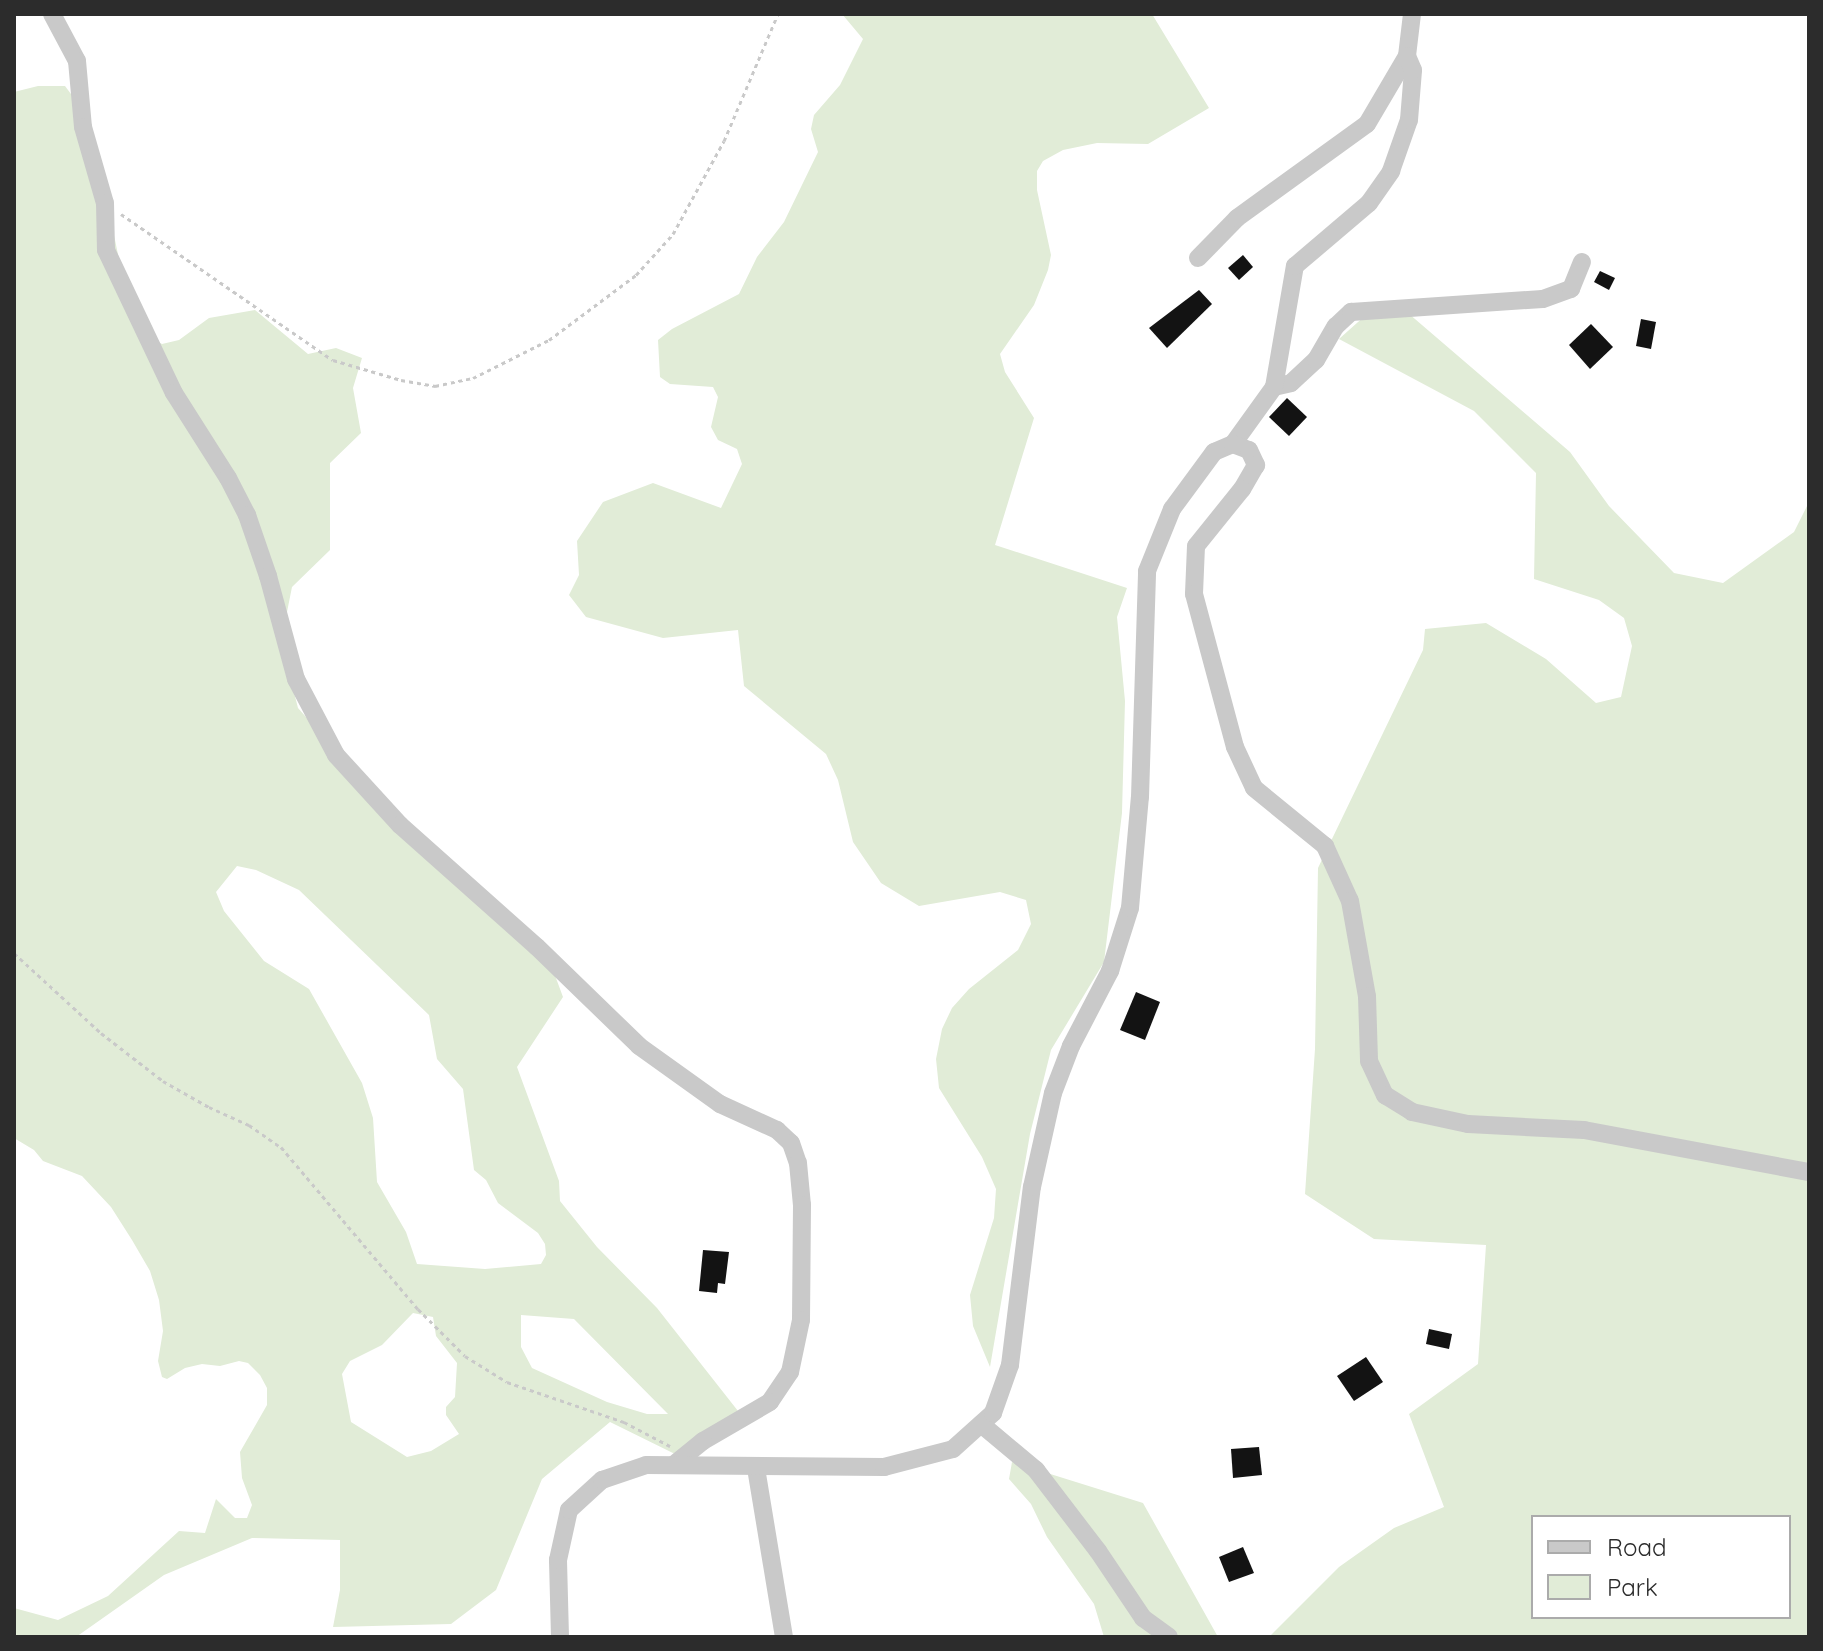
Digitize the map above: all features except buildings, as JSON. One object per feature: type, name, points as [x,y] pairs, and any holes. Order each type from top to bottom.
[{"type":"street","points":[[52,14],[77,61],[83,127],[105,203],[106,250],[174,393],[228,478],[247,515],[268,576],[296,679],[336,755],[400,825],[537,947],[639,1046],[720,1104],[777,1130],[791,1143],[798,1163],[802,1205],[801,1320],[790,1372],[770,1402],[679,1459]]},
{"type":"street","points":[[1198,258],[1237,218],[1367,124],[1407,56],[1412,14]]},
{"type":"street","points":[[560,1637],[558,1560],[569,1510],[602,1480],[646,1465],[679,1459],[756,1468],[884,1467],[953,1449],[993,1413],[1010,1365],[1032,1187],[1053,1093],[1071,1046],[1110,971],[1130,908],[1140,797],[1147,571],[1172,509],[1214,452],[1233,444],[1274,387],[1295,266],[1369,203],[1391,171],[1409,120],[1413,70],[1407,56]]},
{"type":"street","points":[[1274,387],[1291,383],[1316,360],[1336,326],[1351,312],[1543,299],[1571,289],[1582,262]]},
{"type":"street","points":[[1233,444],[1249,450],[1256,465],[1242,489],[1196,546],[1194,594],[1235,747],[1254,788],[1325,846],[1350,901],[1367,996],[1369,1061],[1385,1095],[1412,1112],[1468,1124],[1584,1130],[1809,1172]]},
{"type":"street","points":[[981,1424],[1036,1470],[1098,1551],[1143,1618],[1169,1637]]},
{"type":"street","points":[[756,1468],[784,1637]]},
{"type":"path","points":[[105,203],[333,360],[401,380],[435,386],[473,378],[549,340],[636,275],[673,234],[724,141],[778,14]]},
{"type":"path","points":[[14,953],[101,1033],[163,1081],[249,1125],[281,1147],[418,1309],[465,1356],[507,1382],[624,1422],[679,1459]]},
{"type":"green space","points":[[842,14],[1152,14],[1209,108],[1148,144],[1097,143],[1063,150],[1043,161],[1037,171],[1037,190],[1051,255],[1048,270],[1034,305],[1000,354],[1005,372],[1034,418],[995,545],[1127,588],[1117,617],[1125,701],[1122,813],[1104,962],[1051,1050],[1030,1134],[990,1367],[973,1326],[970,1295],[994,1218],[996,1189],[982,1157],[939,1088],[936,1059],[942,1029],[952,1008],[969,989],[1018,950],[1031,924],[1026,900],[1000,892],[919,906],[881,883],[853,842],[838,780],[826,754],[744,686],[738,630],[663,638],[586,617],[569,595],[579,575],[577,541],[603,502],[653,483],[721,508],[742,464],[737,449],[718,440],[711,427],[718,397],[713,387],[670,384],[660,377],[658,340],[672,329],[739,294],[757,257],[784,222],[818,152],[811,129],[814,115],[840,85],[863,39]]},
{"type":"green space","points":[[38,86],[65,86],[83,110],[96,148],[133,327],[162,344],[179,340],[209,318],[255,310],[308,354],[336,348],[362,358],[353,388],[361,433],[330,463],[330,550],[292,587],[281,642],[298,708],[441,871],[553,970],[563,997],[517,1067],[559,1181],[560,1201],[597,1247],[657,1308],[738,1411],[679,1456],[610,1422],[542,1479],[496,1590],[451,1624],[333,1627],[340,1590],[340,1540],[252,1538],[164,1575],[76,1637],[14,1637],[14,1608],[58,1620],[108,1596],[179,1531],[205,1533],[216,1499],[235,1518],[247,1518],[252,1505],[242,1478],[240,1452],[267,1405],[267,1388],[248,1363],[239,1361],[220,1366],[202,1364],[185,1368],[167,1379],[162,1377],[158,1361],[163,1331],[159,1300],[150,1271],[132,1240],[111,1207],[82,1176],[43,1161],[34,1150],[14,1138],[14,92]],"holes":[[[237,866],[256,870],[299,890],[429,1015],[437,1059],[463,1089],[474,1170],[486,1180],[498,1203],[538,1233],[545,1244],[546,1255],[541,1264],[485,1269],[417,1264],[406,1232],[377,1182],[373,1118],[362,1083],[309,989],[264,961],[224,911],[216,892]],[[413,1313],[433,1317],[436,1336],[457,1363],[455,1397],[446,1407],[446,1415],[459,1434],[431,1451],[407,1457],[351,1422],[342,1374],[350,1361],[382,1345]],[[521,1315],[574,1319],[668,1414],[647,1414],[607,1402],[532,1368],[521,1347]]]},
{"type":"green space","points":[[1408,313],[1570,452],[1609,506],[1674,573],[1723,583],[1794,532],[1809,502],[1809,1637],[1269,1637],[1339,1567],[1394,1528],[1444,1507],[1409,1414],[1478,1364],[1486,1245],[1374,1239],[1305,1194],[1315,1049],[1318,868],[1423,650],[1425,629],[1486,623],[1546,659],[1596,703],[1621,697],[1632,646],[1624,618],[1599,600],[1534,579],[1536,473],[1474,411],[1339,339],[1367,314]]},
{"type":"green space","points":[[1012,1462],[1143,1503],[1218,1637],[1104,1637],[1094,1604],[1047,1537],[1031,1504],[1009,1479]]}]
